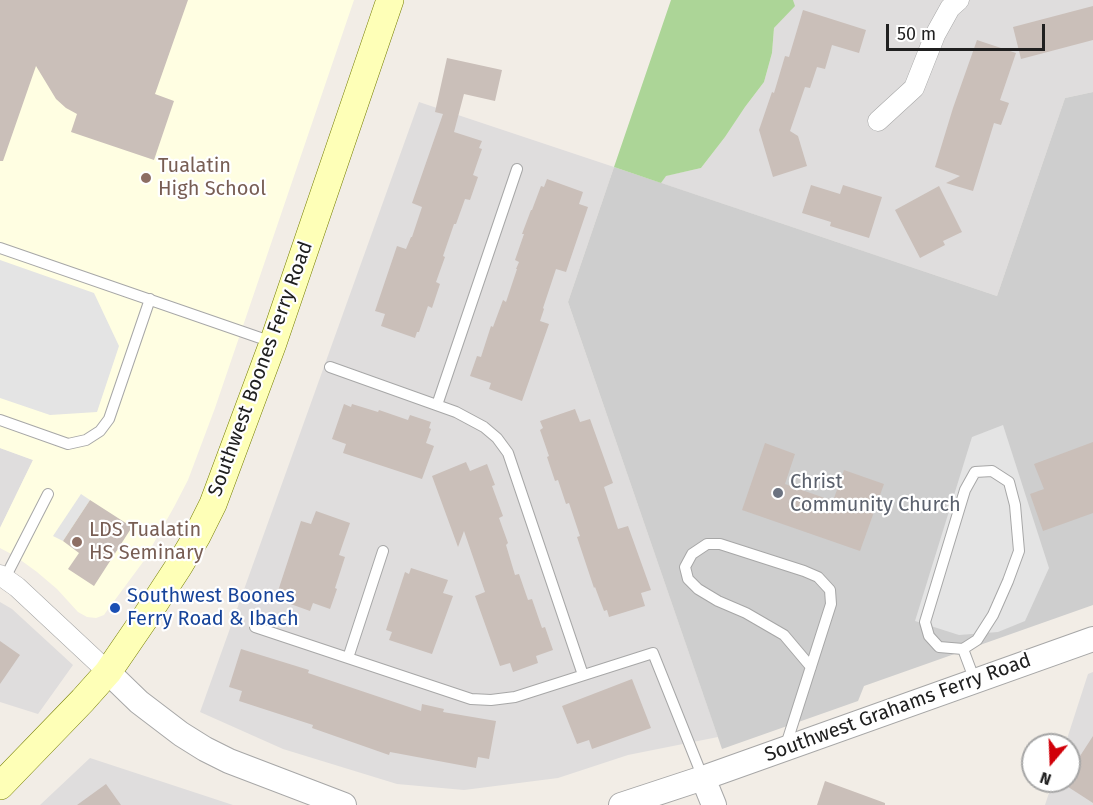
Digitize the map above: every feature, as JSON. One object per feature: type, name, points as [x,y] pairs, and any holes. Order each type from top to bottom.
[{"type":"main road","name":"Southwest Boones Ferry Road","points":[[0,786],[70,715],[108,672],[151,610],[191,546],[207,514],[273,343],[390,0]]},
{"type":"street","points":[[878,121],[914,88],[935,35],[950,8],[959,0]]},
{"type":"street","points":[[2,577],[17,587],[139,702],[181,734],[229,761],[344,805]]},
{"type":"street","name":"Southwest Grahams Ferry Road","points":[[621,805],[1093,639]]},
{"type":"street","points":[[703,778],[714,805]]},
{"type":"lane","points":[[437,405],[516,169]]},
{"type":"lane","points":[[0,248],[273,343]]},
{"type":"lane","points":[[0,420],[68,444],[86,440],[100,431],[109,419],[150,299]]},
{"type":"lane","points":[[330,367],[456,411],[484,427],[497,438],[508,453],[583,675]]},
{"type":"lane","points":[[975,471],[992,471],[1009,482],[1015,505],[1019,551],[993,615],[977,640],[963,650],[939,646],[928,636],[925,622],[965,490],[975,471]]},
{"type":"lane","points":[[2,577],[48,494]]},
{"type":"lane","points":[[785,748],[811,667],[831,604],[830,590],[818,576],[720,544],[707,544],[692,554],[685,567],[688,579],[698,589],[784,635],[811,667]]},
{"type":"lane","points":[[348,658],[383,551]]},
{"type":"lane","points":[[255,627],[471,699],[503,699],[652,653],[703,778]]},
{"type":"lane","points":[[963,650],[975,681]]},
{"type":"shaded area","name":"Tualatin High School","points":[[0,0],[354,0],[215,408],[188,480],[143,562],[104,615],[96,618],[87,617],[78,612],[37,572],[0,548],[0,528],[33,460],[0,448]]},
{"type":"shaded area","points":[[793,0],[1093,0],[1093,92],[1065,98],[997,296],[661,183],[665,176],[701,168],[725,137],[764,82],[772,53],[774,28],[794,6]]},
{"type":"shaded area","points":[[1093,92],[1093,605],[864,686],[858,701],[722,749],[568,302],[614,167],[997,296],[1065,98]]},
{"type":"shaded area","points":[[419,102],[614,167],[568,302],[718,737],[628,755],[558,778],[464,790],[397,784],[283,749],[200,712]]},
{"type":"shaded area","points":[[0,260],[94,293],[119,346],[97,412],[50,415],[0,398]]},
{"type":"shaded area","points":[[1003,425],[1049,568],[1025,621],[998,632],[959,635],[915,621],[972,437]]},
{"type":"shaded area","points":[[0,448],[33,460],[0,528]]},
{"type":"shaded area","points":[[81,494],[90,500],[63,541],[53,536]]},
{"type":"shaded area","points":[[0,602],[12,609],[73,665],[38,714],[0,702]]},
{"type":"shaded area","points":[[1093,672],[1093,805],[1045,805],[1049,793],[1081,793],[1081,733],[1069,733],[1088,674]]},
{"type":"shaded area","points":[[90,758],[233,805],[40,805]]},
{"type":"green space","points":[[671,0],[793,0],[795,6],[774,28],[772,53],[764,82],[725,137],[701,168],[666,176],[661,183],[614,167]]},
{"type":"building","points":[[0,0],[188,0],[155,94],[174,101],[154,160],[71,132],[77,114],[56,99],[36,66],[3,161],[0,161]]},
{"type":"building","points":[[1093,6],[1093,40],[1021,59],[1013,27]]},
{"type":"building","points":[[803,10],[866,30],[859,53],[832,45],[825,69],[817,67],[810,88],[805,87],[790,131],[798,136],[807,166],[773,177],[759,130],[772,92],[774,93],[785,56],[789,57]]},
{"type":"building","points":[[977,40],[1016,53],[1000,100],[1009,103],[1001,125],[994,123],[973,191],[946,183],[960,176],[935,167]]},
{"type":"building","points":[[447,58],[502,70],[495,101],[464,94],[454,132],[482,141],[479,148],[482,149],[473,175],[478,177],[470,200],[465,199],[456,224],[454,224],[436,282],[440,284],[432,308],[428,306],[415,338],[381,326],[385,314],[375,311],[397,246],[406,249],[422,207],[412,203],[443,114],[435,112]]},
{"type":"building","points":[[547,179],[583,192],[579,204],[588,207],[566,272],[556,269],[540,321],[549,324],[522,401],[489,389],[491,383],[470,376],[477,356],[481,357],[491,326],[493,327],[503,300],[506,302],[519,262],[515,260],[524,234],[522,234],[541,186],[544,187]]},
{"type":"building","points":[[811,185],[840,194],[843,185],[882,197],[869,238],[830,226],[831,222],[802,213]]},
{"type":"building","points":[[939,186],[962,232],[943,241],[945,245],[920,258],[895,210]]},
{"type":"building","points":[[344,404],[351,407],[352,404],[378,412],[379,410],[408,420],[410,415],[431,422],[426,443],[434,446],[422,479],[343,453],[346,444],[332,439]]},
{"type":"building","points":[[575,409],[580,422],[590,419],[613,483],[604,487],[618,529],[628,526],[651,590],[641,593],[645,606],[609,617],[594,588],[577,537],[580,536],[569,503],[566,504],[558,480],[555,481],[540,430],[543,428],[540,421]]},
{"type":"building","points":[[1093,442],[1093,513],[1043,531],[1030,494],[1044,489],[1034,464]]},
{"type":"building","name":"Christ Community Church","points":[[765,443],[795,454],[785,484],[833,501],[844,470],[884,484],[860,551],[742,510]]},
{"type":"building","points":[[466,462],[470,471],[487,464],[503,516],[499,518],[508,543],[506,545],[515,575],[519,574],[528,600],[532,599],[553,650],[536,656],[538,663],[513,672],[510,663],[500,666],[475,596],[485,592],[464,531],[458,547],[432,476]]},
{"type":"building","points":[[90,500],[132,527],[94,586],[68,569],[79,553],[63,541]]},
{"type":"building","points":[[316,511],[350,523],[339,555],[345,557],[330,609],[313,603],[310,611],[285,602],[287,594],[278,591],[301,521],[311,524]]},
{"type":"building","points":[[411,568],[448,580],[443,593],[453,596],[432,654],[389,640],[392,632],[386,630],[405,572],[409,574]]},
{"type":"building","points":[[0,641],[20,655],[0,684]]},
{"type":"building","points":[[241,649],[309,670],[308,673],[421,711],[422,704],[444,709],[443,712],[496,721],[489,759],[478,757],[476,768],[390,752],[389,755],[312,728],[313,725],[239,701],[242,691],[229,687]]},
{"type":"building","points":[[632,679],[651,728],[592,749],[589,740],[577,744],[562,706]]},
{"type":"building","points":[[1093,736],[1093,803],[1078,793],[1081,793],[1081,754]]},
{"type":"building","points":[[825,781],[885,803],[885,805],[817,805]]},
{"type":"building","points":[[106,784],[121,805],[77,805]]},
{"type":"place","name":"Tualatin High School","points":[[146,178]]},
{"type":"place","name":"Christ Community Church","points":[[778,493]]},
{"type":"place","name":"LDS Tualatin HS Seminary","points":[[77,542]]},
{"type":"place","name":"Southwest Boones Ferry Road & Ibach","points":[[115,608]]}]
